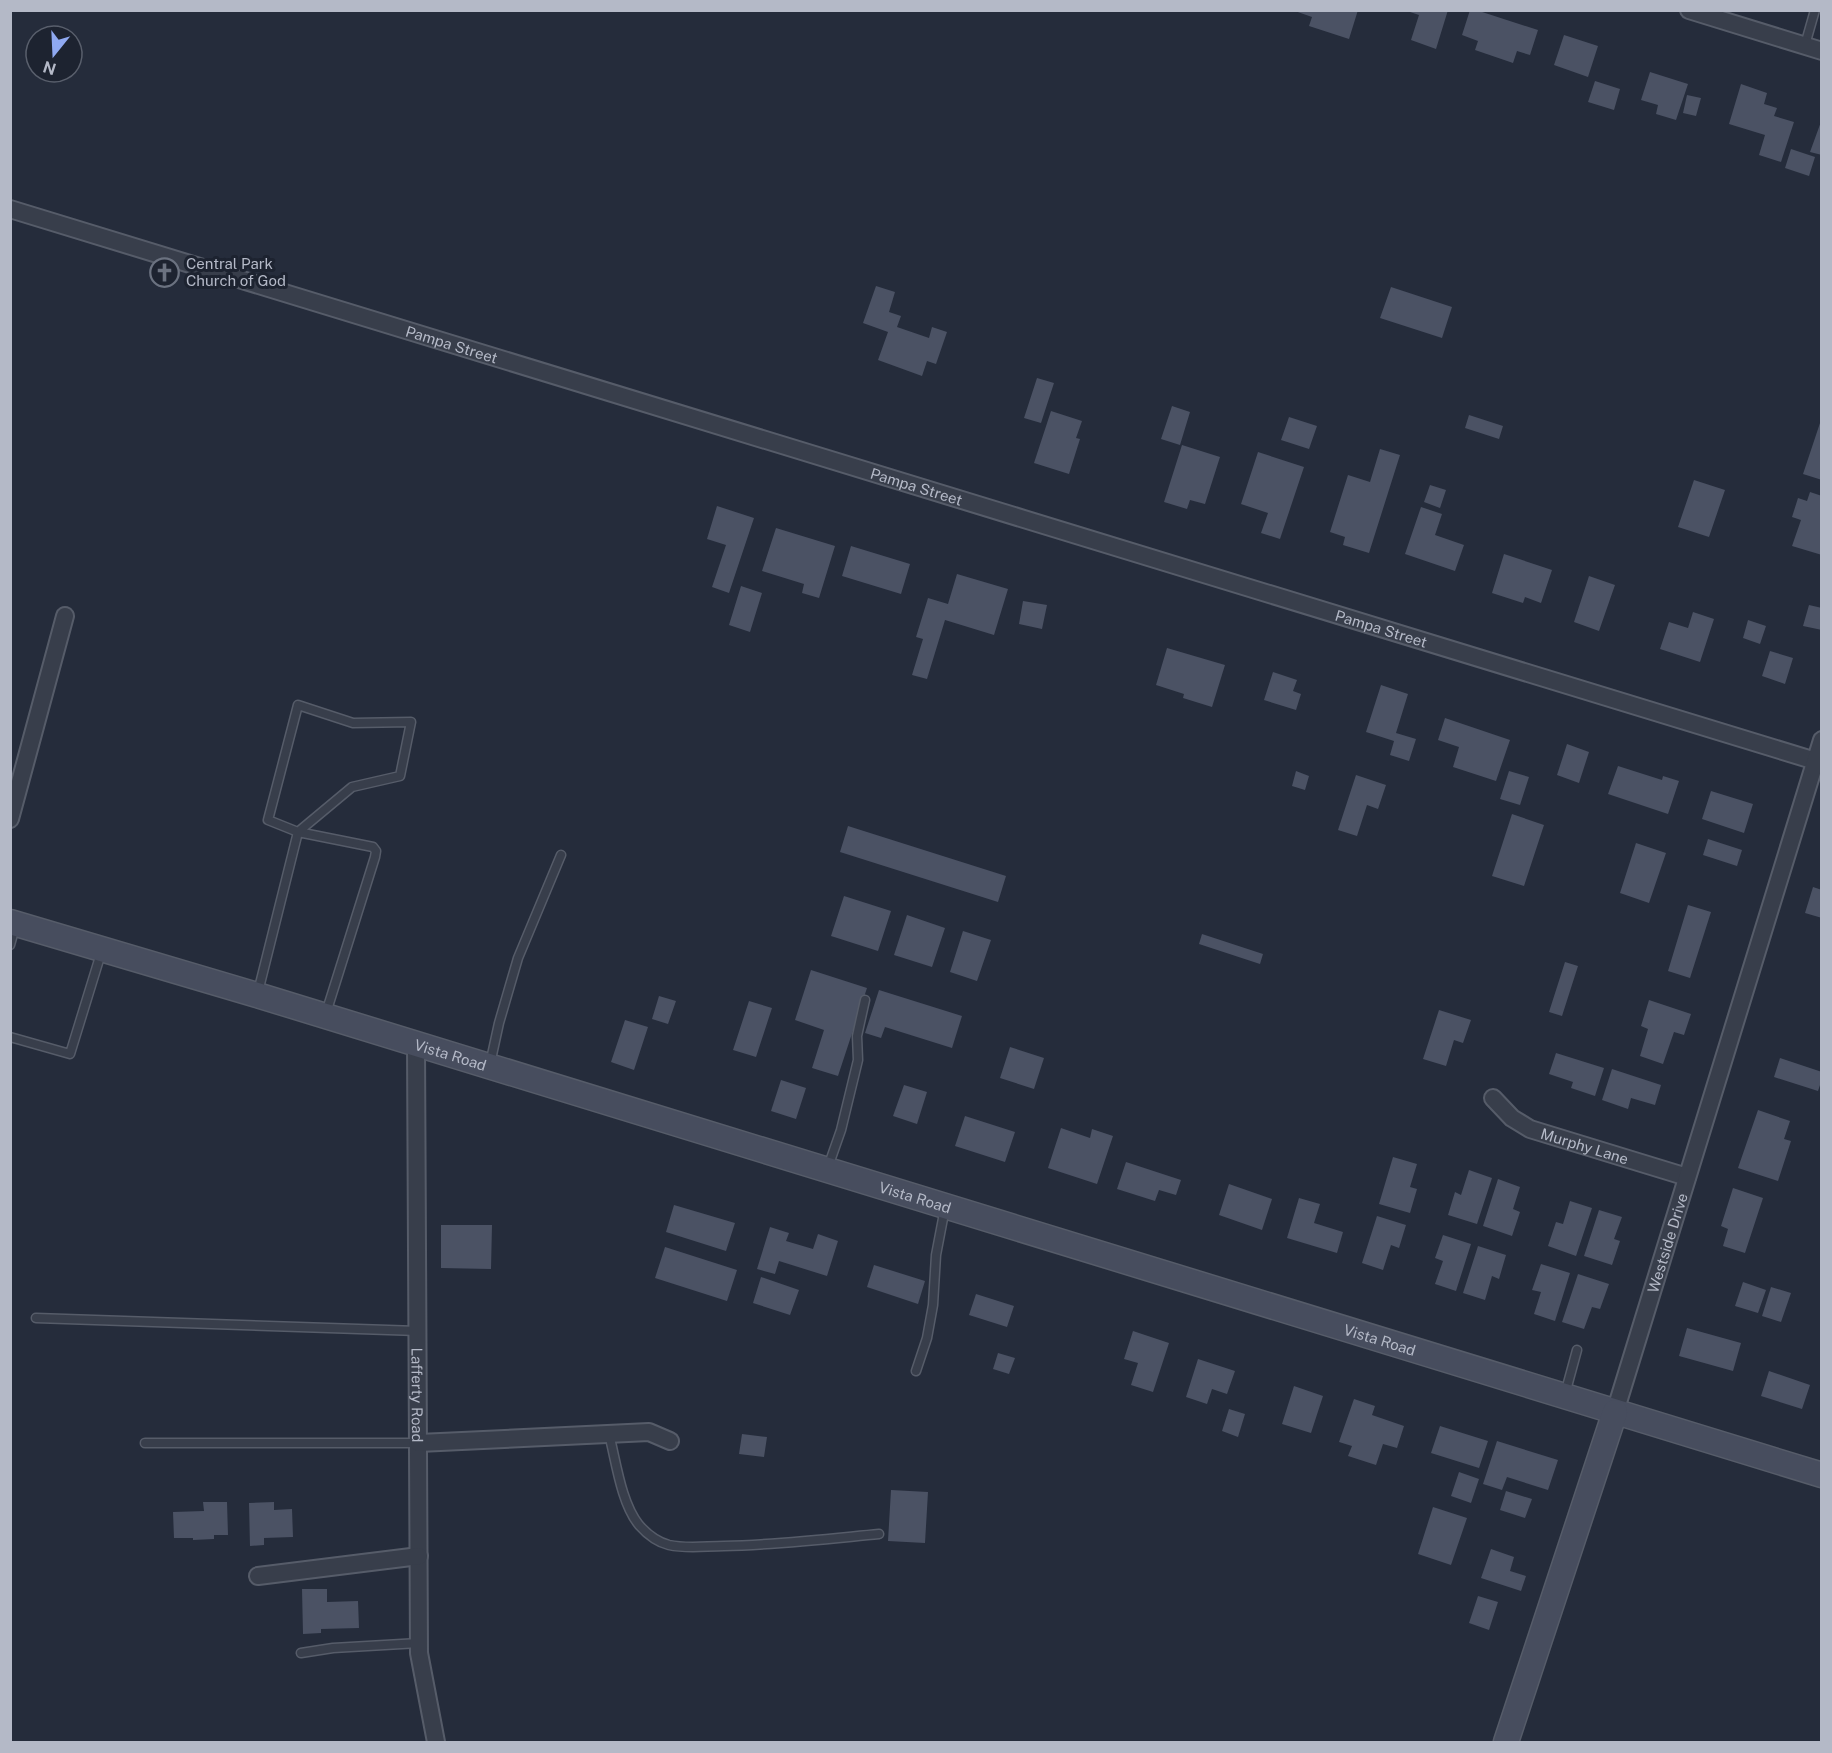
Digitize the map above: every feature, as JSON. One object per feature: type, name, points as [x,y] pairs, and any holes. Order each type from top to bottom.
[{"type":"street","points":[[1689,10],[1731,16],[1821,51]]},
{"type":"street","name":"Pampa Street","points":[[10,208],[1818,762]]},
{"type":"street","points":[[10,819],[65,616]]},
{"type":"street","name":"Westside Drive","points":[[1506,1743],[1615,1412],[1818,762],[1821,740]]},
{"type":"street","name":"Vista Road","points":[[12,930],[102,949],[257,995],[1821,1475]]},
{"type":"street","name":"Lafferty Road","points":[[416,1045],[419,1653],[436,1743]]},
{"type":"street","name":"Murphy Lane","points":[[1493,1098],[1512,1118],[1530,1129],[1687,1177]]},
{"type":"street","points":[[419,1443],[649,1432],[670,1441]]},
{"type":"street","points":[[258,1576],[418,1556]]},
{"type":"lane","points":[[1805,45],[1815,10]]},
{"type":"lane","points":[[257,995],[298,832],[352,787],[400,777],[411,722],[353,723],[298,705],[268,819],[298,832],[373,847],[376,851],[324,1016]]},
{"type":"lane","points":[[489,1067],[518,958],[561,855]]},
{"type":"lane","points":[[10,1037],[70,1054],[102,949]]},
{"type":"lane","points":[[827,1171],[841,1130],[858,1060],[857,1036],[865,1000]]},
{"type":"lane","points":[[916,1371],[927,1338],[933,1305],[936,1255],[946,1207]]},
{"type":"lane","points":[[36,1318],[418,1331]]},
{"type":"lane","points":[[1564,1397],[1577,1350]]},
{"type":"lane","points":[[609,1434],[629,1509],[648,1534],[669,1545],[687,1547],[774,1545],[879,1534]]},
{"type":"lane","points":[[145,1443],[419,1443]]},
{"type":"lane","points":[[301,1653],[333,1648],[419,1643]]},
{"type":"building","points":[[1292,10],[1358,10],[1349,39],[1309,26],[1312,17]]},
{"type":"building","points":[[1411,10],[1448,10],[1436,49],[1411,40],[1419,15],[1410,12]]},
{"type":"building","points":[[1470,10],[1538,30],[1530,55],[1517,51],[1513,63],[1475,50],[1478,41],[1462,35]]},
{"type":"building","points":[[1564,35],[1598,46],[1588,77],[1554,65]]},
{"type":"building","points":[[1650,72],[1688,84],[1676,120],[1656,114],[1658,105],[1641,100]]},
{"type":"building","points":[[1595,81],[1620,89],[1614,110],[1588,102]]},
{"type":"building","points":[[1741,84],[1767,93],[1764,104],[1777,108],[1774,116],[1794,122],[1781,162],[1759,155],[1765,135],[1729,124]]},
{"type":"building","points":[[1687,95],[1701,98],[1696,116],[1683,113]]},
{"type":"building","points":[[1822,119],[1822,155],[1810,152]]},
{"type":"building","points":[[1791,149],[1815,157],[1809,176],[1785,168]]},
{"type":"building","points":[[876,286],[895,292],[889,312],[901,316],[897,327],[929,338],[932,327],[947,332],[936,364],[927,361],[922,376],[878,360],[888,332],[863,323]]},
{"type":"building","points":[[1391,287],[1452,307],[1442,338],[1380,318]]},
{"type":"building","points":[[1037,378],[1054,383],[1041,423],[1024,418]]},
{"type":"building","points":[[1172,406],[1190,412],[1180,445],[1161,439]]},
{"type":"building","points":[[1051,411],[1082,421],[1076,438],[1080,439],[1069,474],[1034,463]]},
{"type":"building","points":[[1469,415],[1503,426],[1499,439],[1465,428]]},
{"type":"building","points":[[1289,417],[1317,426],[1309,449],[1281,440]]},
{"type":"building","points":[[1822,417],[1822,480],[1803,474]]},
{"type":"building","points":[[1182,445],[1220,457],[1205,504],[1190,500],[1187,509],[1164,502]]},
{"type":"building","points":[[1380,449],[1400,455],[1369,553],[1343,545],[1345,537],[1330,532],[1348,475],[1370,482]]},
{"type":"building","points":[[1258,452],[1304,467],[1280,539],[1261,533],[1268,513],[1241,504]]},
{"type":"building","points":[[1694,480],[1725,490],[1709,537],[1678,527]]},
{"type":"building","points":[[1430,485],[1446,490],[1440,508],[1424,502]]},
{"type":"building","points":[[1810,492],[1822,496],[1822,555],[1792,546],[1801,520],[1792,517],[1798,498],[1807,501]]},
{"type":"building","points":[[717,506],[754,518],[729,593],[712,587],[726,545],[707,539]]},
{"type":"building","points":[[1421,507],[1442,514],[1435,535],[1464,545],[1455,571],[1405,554]]},
{"type":"building","points":[[776,528],[835,546],[819,598],[802,593],[804,584],[762,571]]},
{"type":"building","points":[[851,546],[910,564],[901,594],[842,576]]},
{"type":"building","points":[[1504,554],[1552,570],[1541,603],[1525,597],[1523,603],[1492,593]]},
{"type":"building","points":[[957,574],[1008,589],[994,635],[945,620],[927,679],[912,675],[923,639],[916,637],[928,598],[948,604]]},
{"type":"building","points":[[1589,576],[1615,585],[1599,631],[1574,622]]},
{"type":"building","points":[[741,586],[762,593],[750,632],[729,625]]},
{"type":"building","points":[[1023,601],[1047,605],[1042,629],[1019,624]]},
{"type":"building","points":[[1809,605],[1822,608],[1822,630],[1803,626]]},
{"type":"building","points":[[1693,612],[1714,619],[1700,662],[1660,649],[1669,622],[1688,628]]},
{"type":"building","points":[[1748,620],[1766,626],[1760,644],[1743,638]]},
{"type":"building","points":[[1167,648],[1225,665],[1212,707],[1183,698],[1184,694],[1156,685]]},
{"type":"building","points":[[1770,651],[1793,658],[1785,684],[1762,676]]},
{"type":"building","points":[[1273,672],[1297,680],[1293,691],[1301,694],[1296,710],[1264,700]]},
{"type":"building","points":[[1381,685],[1408,694],[1396,733],[1416,739],[1409,761],[1390,755],[1394,741],[1366,732]]},
{"type":"building","points":[[1445,718],[1510,740],[1496,781],[1453,767],[1459,747],[1438,740]]},
{"type":"building","points":[[1567,744],[1589,752],[1579,783],[1557,775]]},
{"type":"building","points":[[1618,766],[1662,780],[1663,776],[1679,781],[1668,814],[1608,794]]},
{"type":"building","points":[[1296,771],[1309,776],[1305,790],[1292,786]]},
{"type":"building","points":[[1509,771],[1529,777],[1520,805],[1500,799]]},
{"type":"building","points":[[1356,775],[1386,785],[1378,809],[1367,805],[1357,836],[1338,830]]},
{"type":"building","points":[[1711,791],[1753,804],[1744,833],[1702,819]]},
{"type":"building","points":[[1512,814],[1544,825],[1524,886],[1492,876]]},
{"type":"building","points":[[848,826],[1006,876],[998,902],[840,852]]},
{"type":"building","points":[[1708,839],[1742,850],[1737,866],[1703,855]]},
{"type":"building","points":[[1636,843],[1666,853],[1649,903],[1620,893]]},
{"type":"building","points":[[1813,887],[1822,890],[1822,918],[1805,913]]},
{"type":"building","points":[[844,896],[891,911],[878,951],[831,936]]},
{"type":"building","points":[[1688,905],[1711,912],[1690,978],[1668,971]]},
{"type":"building","points":[[907,915],[945,928],[932,967],[894,955]]},
{"type":"building","points":[[963,931],[991,940],[977,981],[950,972]]},
{"type":"building","points":[[1202,934],[1263,954],[1260,964],[1199,944]]},
{"type":"building","points":[[1565,962],[1578,966],[1562,1016],[1549,1012]]},
{"type":"building","points":[[811,970],[867,988],[838,1076],[812,1068],[824,1030],[795,1020]]},
{"type":"building","points":[[879,990],[962,1016],[952,1048],[885,1027],[881,1038],[865,1033]]},
{"type":"building","points":[[659,996],[676,1001],[668,1024],[652,1019]]},
{"type":"building","points":[[1649,1000],[1691,1014],[1684,1035],[1674,1032],[1663,1064],[1640,1056],[1648,1029],[1641,1026]]},
{"type":"building","points":[[749,1001],[772,1008],[756,1057],[733,1050]]},
{"type":"building","points":[[1439,1010],[1471,1020],[1463,1043],[1454,1040],[1446,1066],[1423,1059]]},
{"type":"building","points":[[625,1020],[648,1027],[634,1070],[611,1062]]},
{"type":"building","points":[[1010,1047],[1044,1058],[1034,1089],[1000,1078]]},
{"type":"building","points":[[1556,1053],[1604,1068],[1595,1096],[1571,1088],[1573,1082],[1549,1074]]},
{"type":"building","points":[[1780,1058],[1822,1072],[1818,1091],[1774,1077]]},
{"type":"building","points":[[1612,1069],[1661,1085],[1655,1105],[1631,1098],[1628,1109],[1602,1100]]},
{"type":"building","points":[[781,1080],[806,1088],[796,1119],[771,1111]]},
{"type":"building","points":[[904,1085],[927,1092],[917,1124],[893,1116]]},
{"type":"building","points":[[1758,1110],[1790,1121],[1784,1139],[1791,1141],[1778,1181],[1738,1168]]},
{"type":"building","points":[[965,1116],[1015,1132],[1005,1162],[955,1146]]},
{"type":"building","points":[[1061,1128],[1090,1138],[1092,1129],[1113,1136],[1097,1184],[1048,1168]]},
{"type":"building","points":[[1393,1157],[1417,1164],[1410,1187],[1417,1189],[1410,1213],[1379,1204]]},
{"type":"building","points":[[1126,1162],[1181,1180],[1176,1195],[1159,1190],[1155,1201],[1117,1189]]},
{"type":"building","points":[[1469,1170],[1492,1178],[1477,1224],[1448,1215],[1455,1192],[1461,1195]]},
{"type":"building","points":[[1498,1179],[1520,1187],[1513,1209],[1520,1212],[1512,1236],[1483,1226]]},
{"type":"building","points":[[1229,1184],[1272,1199],[1262,1230],[1219,1215]]},
{"type":"building","points":[[1733,1188],[1763,1198],[1745,1253],[1723,1246],[1728,1229],[1721,1226]]},
{"type":"building","points":[[1299,1198],[1320,1204],[1314,1223],[1343,1232],[1337,1253],[1287,1238]]},
{"type":"building","points":[[1570,1201],[1592,1208],[1576,1256],[1548,1246],[1556,1222],[1563,1224]]},
{"type":"building","points":[[674,1205],[735,1223],[726,1251],[666,1232]]},
{"type":"building","points":[[1599,1210],[1622,1217],[1614,1239],[1620,1241],[1612,1265],[1584,1256]]},
{"type":"building","points":[[1377,1216],[1406,1225],[1399,1248],[1391,1245],[1383,1270],[1362,1263]]},
{"type":"building","points":[[441,1225],[492,1225],[491,1269],[441,1268]]},
{"type":"building","points":[[770,1227],[789,1233],[786,1241],[813,1249],[818,1234],[838,1241],[827,1276],[779,1261],[775,1274],[757,1269]]},
{"type":"building","points":[[1443,1235],[1471,1244],[1456,1291],[1435,1284],[1443,1261],[1435,1258]]},
{"type":"building","points":[[1478,1246],[1506,1255],[1499,1279],[1492,1276],[1485,1300],[1463,1293]]},
{"type":"building","points":[[665,1247],[737,1270],[727,1301],[655,1278]]},
{"type":"building","points":[[1541,1264],[1570,1273],[1555,1321],[1534,1314],[1541,1292],[1532,1290]]},
{"type":"building","points":[[874,1265],[925,1281],[918,1304],[867,1287]]},
{"type":"building","points":[[1578,1274],[1609,1284],[1600,1309],[1592,1307],[1584,1329],[1562,1322]]},
{"type":"building","points":[[761,1277],[799,1290],[790,1315],[753,1303]]},
{"type":"building","points":[[1743,1282],[1766,1290],[1758,1313],[1735,1306]]},
{"type":"building","points":[[1771,1287],[1791,1293],[1781,1322],[1762,1316]]},
{"type":"building","points":[[976,1294],[1014,1306],[1007,1327],[969,1315]]},
{"type":"building","points":[[1687,1328],[1741,1343],[1733,1371],[1679,1356]]},
{"type":"building","points":[[1133,1331],[1169,1343],[1153,1392],[1131,1385],[1138,1363],[1124,1359]]},
{"type":"building","points":[[998,1353],[1015,1358],[1009,1374],[993,1369]]},
{"type":"building","points":[[1198,1359],[1235,1371],[1227,1394],[1212,1389],[1207,1404],[1186,1397]]},
{"type":"building","points":[[1769,1371],[1810,1385],[1802,1409],[1761,1396]]},
{"type":"building","points":[[1294,1386],[1323,1396],[1311,1433],[1282,1424]]},
{"type":"building","points":[[1354,1399],[1375,1406],[1372,1415],[1404,1426],[1397,1448],[1383,1444],[1376,1465],[1348,1456],[1352,1446],[1339,1442]]},
{"type":"building","points":[[1229,1409],[1245,1414],[1238,1437],[1222,1431]]},
{"type":"building","points":[[1440,1426],[1488,1441],[1479,1468],[1431,1453]]},
{"type":"building","points":[[742,1434],[767,1437],[764,1457],[739,1454]]},
{"type":"building","points":[[1497,1441],[1558,1460],[1548,1490],[1507,1477],[1502,1490],[1483,1484]]},
{"type":"building","points":[[1459,1472],[1479,1479],[1471,1503],[1451,1496]]},
{"type":"building","points":[[891,1490],[928,1492],[925,1543],[888,1541]]},
{"type":"building","points":[[1506,1491],[1532,1499],[1525,1518],[1500,1510]]},
{"type":"building","points":[[203,1502],[227,1502],[228,1535],[214,1535],[214,1539],[174,1538],[173,1512],[204,1511]]},
{"type":"building","points":[[274,1502],[274,1510],[292,1509],[293,1537],[264,1538],[264,1545],[250,1546],[249,1503]]},
{"type":"building","points":[[1433,1507],[1467,1518],[1451,1565],[1418,1554]]},
{"type":"building","points":[[1491,1549],[1514,1557],[1510,1571],[1526,1576],[1521,1591],[1481,1578]]},
{"type":"building","points":[[302,1589],[327,1589],[327,1602],[358,1601],[359,1628],[321,1629],[321,1633],[303,1634]]},
{"type":"building","points":[[1478,1596],[1498,1602],[1489,1630],[1469,1623]]},
{"type":"place","name":"Central Park Church of God","points":[[165,272]]}]
